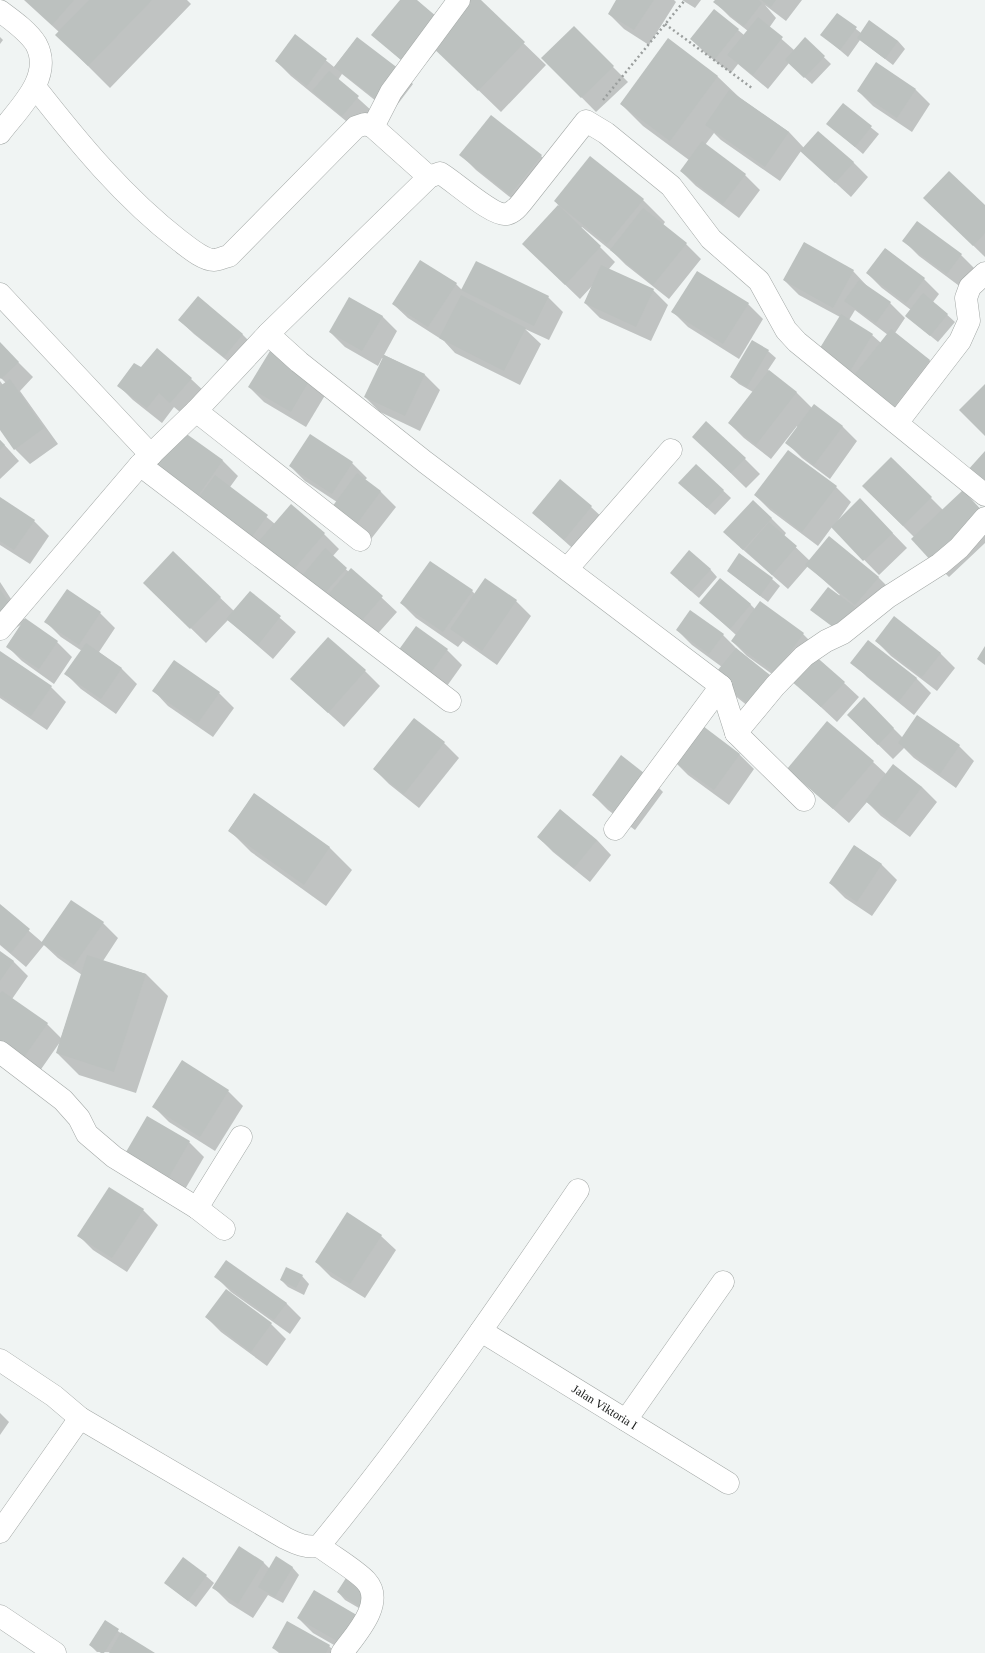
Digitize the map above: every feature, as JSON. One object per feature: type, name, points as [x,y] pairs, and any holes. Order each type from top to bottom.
[{"type":"street","points":[[373,127],[391,92],[459,0]]},
{"type":"street","points":[[0,10],[36,44],[41,64],[41,72],[35,86],[0,133]]},
{"type":"street","points":[[35,86],[69,130],[140,207],[195,252],[214,260],[229,256],[356,127],[365,124],[373,127],[429,177]]},
{"type":"street","points":[[0,629],[146,460],[196,411],[268,334],[429,177],[440,173],[494,211],[506,214],[515,210],[522,202],[586,121],[606,133],[671,186],[711,239],[759,281],[786,330],[797,342],[985,495]]},
{"type":"street","points":[[897,423],[960,341],[970,321],[966,298],[970,288],[985,273]]},
{"type":"street","points":[[0,294],[146,460],[450,701]]},
{"type":"street","points":[[268,334],[299,362],[425,462],[721,686],[736,733],[804,800]]},
{"type":"street","points":[[196,411],[360,540]]},
{"type":"street","points":[[567,569],[671,450]]},
{"type":"street","points":[[736,733],[775,686],[804,656],[826,641],[842,633],[888,597],[940,564],[959,548],[985,518]]},
{"type":"street","points":[[614,829],[721,686]]},
{"type":"street","points":[[0,1052],[64,1100],[79,1118],[87,1134],[114,1157],[197,1208],[224,1229]]},
{"type":"street","points":[[197,1208],[240,1137]]},
{"type":"street","points":[[319,1546],[398,1448],[578,1190]]},
{"type":"street","points":[[626,1420],[723,1282]]},
{"type":"street","name":"Jalan Viktoria I","points":[[481,1331],[728,1483]]},
{"type":"street","points":[[0,1360],[54,1396],[80,1418],[285,1538],[305,1546],[319,1546],[366,1581],[373,1593],[373,1600],[368,1614],[342,1653]]},
{"type":"street","points":[[0,1532],[80,1418]]},
{"type":"street","points":[[0,1616],[55,1653]]},
{"type":"path","points":[[586,121],[685,0]]},
{"type":"path","points":[[666,24],[752,88]]},
{"type":"building","points":[[25,0],[74,0],[52,25]]},
{"type":"building","points":[[89,0],[152,0],[88,66],[55,35]]},
{"type":"building","points":[[400,0],[417,0],[437,17],[401,60],[371,35]]},
{"type":"building","points":[[468,0],[481,0],[525,42],[478,91],[428,43]]},
{"type":"building","points":[[616,0],[654,0],[634,30],[608,14]]},
{"type":"building","points":[[715,0],[759,0],[762,3],[744,26],[713,2]]},
{"type":"building","points":[[761,0],[776,0],[771,7]]},
{"type":"building","points":[[714,9],[739,29],[715,59],[690,39]]},
{"type":"building","points":[[837,13],[857,27],[840,50],[820,35]]},
{"type":"building","points":[[758,17],[783,37],[753,75],[727,55]]},
{"type":"building","points":[[869,20],[898,41],[885,59],[857,38]]},
{"type":"building","points":[[574,26],[614,66],[581,98],[541,58]]},
{"type":"building","points":[[295,34],[327,59],[307,86],[275,61]]},
{"type":"building","points":[[357,37],[399,69],[376,99],[334,67]]},
{"type":"building","points":[[805,37],[825,56],[804,78],[785,60]]},
{"type":"building","points":[[668,38],[718,76],[670,141],[620,104]]},
{"type":"building","points":[[876,62],[916,89],[897,118],[857,91]]},
{"type":"building","points":[[329,71],[359,96],[342,116],[312,91]]},
{"type":"building","points":[[729,90],[789,132],[765,167],[705,125]]},
{"type":"building","points":[[843,103],[872,126],[855,147],[826,124]]},
{"type":"building","points":[[491,115],[542,155],[510,195],[459,155]]},
{"type":"building","points":[[818,131],[854,162],[835,183],[800,151]]},
{"type":"building","points":[[702,141],[746,174],[723,204],[680,171]]},
{"type":"building","points":[[590,156],[644,199],[607,244],[554,201]]},
{"type":"building","points":[[949,171],[985,205],[985,233],[973,246],[923,198]]},
{"type":"building","points":[[558,205],[601,246],[565,285],[522,244]]},
{"type":"building","points":[[643,208],[687,243],[653,285],[610,250]]},
{"type":"building","points":[[917,221],[962,254],[947,274],[902,241]]},
{"type":"building","points":[[804,242],[854,270],[833,308],[783,280]]},
{"type":"building","points":[[885,248],[925,278],[906,303],[866,273]]},
{"type":"building","points":[[420,260],[457,283],[428,327],[392,304]]},
{"type":"building","points":[[476,261],[549,296],[534,326],[461,290]]},
{"type":"building","points":[[601,265],[654,289],[636,327],[584,303]]},
{"type":"building","points":[[697,271],[749,303],[723,344],[671,312]]},
{"type":"building","points":[[859,280],[891,302],[876,323],[844,301]]},
{"type":"building","points":[[923,293],[948,314],[930,336],[905,316]]},
{"type":"building","points":[[461,295],[526,328],[504,371],[439,338]]},
{"type":"building","points":[[198,296],[243,334],[224,357],[178,320]]},
{"type":"building","points":[[349,297],[383,316],[362,351],[329,332]]},
{"type":"building","points":[[841,314],[873,334],[850,371],[818,351]]},
{"type":"building","points":[[891,329],[930,360],[891,410],[851,379]]},
{"type":"building","points":[[752,340],[769,350],[747,387],[730,377]]},
{"type":"building","points":[[0,342],[19,362],[1,379],[0,378]]},
{"type":"building","points":[[157,348],[192,378],[170,403],[159,393],[147,408],[117,386],[134,363],[141,367]]},
{"type":"building","points":[[270,351],[312,376],[291,412],[248,387]]},
{"type":"building","points":[[384,355],[425,374],[405,416],[364,397]]},
{"type":"building","points":[[769,370],[797,392],[756,445],[728,423]]},
{"type":"building","points":[[10,379],[44,428],[14,450],[0,430],[0,386]]},
{"type":"building","points":[[985,384],[985,436],[959,410]]},
{"type":"building","points":[[814,404],[843,426],[814,465],[785,443]]},
{"type":"building","points":[[706,421],[746,458],[731,473],[692,437]]},
{"type":"building","points":[[181,430],[223,460],[196,499],[154,468]]},
{"type":"building","points":[[310,434],[353,462],[332,494],[289,466]]},
{"type":"building","points":[[0,440],[5,445],[0,450]]},
{"type":"building","points":[[788,450],[837,486],[802,532],[754,495]]},
{"type":"building","points":[[985,451],[985,487],[967,471]]},
{"type":"building","points":[[891,457],[932,497],[903,526],[862,486]]},
{"type":"building","points":[[696,464],[724,490],[707,508],[678,483]]},
{"type":"building","points":[[357,473],[381,491],[356,525],[332,507]]},
{"type":"building","points":[[215,475],[268,515],[251,538],[198,498]]},
{"type":"building","points":[[560,479],[592,506],[564,540],[532,513]]},
{"type":"building","points":[[963,490],[985,514],[933,563],[911,539]]},
{"type":"building","points":[[0,497],[35,520],[14,550],[0,541]]},
{"type":"building","points":[[860,498],[893,533],[863,561],[831,527]]},
{"type":"building","points":[[753,500],[772,518],[743,550],[723,532]]},
{"type":"building","points":[[291,504],[325,533],[293,570],[259,541]]},
{"type":"building","points":[[769,522],[797,546],[772,575],[745,550]]},
{"type":"building","points":[[829,536],[879,577],[855,605],[805,565]]},
{"type":"building","points":[[325,548],[347,568],[322,596],[301,577]]},
{"type":"building","points":[[689,550],[711,569],[691,591],[670,573]]},
{"type":"building","points":[[173,551],[221,597],[190,629],[143,583]]},
{"type":"building","points":[[739,553],[773,578],[760,596],[727,571]]},
{"type":"building","points":[[430,561],[473,590],[443,632],[400,603]]},
{"type":"building","points":[[351,568],[383,596],[358,625],[326,597]]},
{"type":"building","points":[[485,578],[517,600],[482,651],[450,629]]},
{"type":"building","points":[[720,578],[751,604],[730,629],[699,603]]},
{"type":"building","points":[[828,587],[855,607],[837,630],[810,610]]},
{"type":"building","points":[[0,589],[11,606],[0,614]]},
{"type":"building","points":[[67,589],[101,612],[79,645],[44,622]]},
{"type":"building","points":[[250,591],[281,616],[258,645],[226,619]]},
{"type":"building","points":[[760,601],[804,633],[775,673],[731,641]]},
{"type":"building","points":[[690,610],[724,634],[709,654],[676,630]]},
{"type":"building","points":[[894,616],[941,653],[922,677],[875,641]]},
{"type":"building","points":[[25,618],[58,641],[39,669],[6,647]]},
{"type":"building","points":[[416,626],[448,649],[427,678],[395,655]]},
{"type":"building","points":[[328,637],[366,670],[328,713],[290,679]]},
{"type":"building","points":[[868,640],[917,678],[899,701],[850,663]]},
{"type":"building","points":[[86,643],[122,668],[101,699],[64,674]]},
{"type":"building","points":[[985,646],[985,665],[977,659]]},
{"type":"building","points":[[736,648],[770,675],[748,704],[713,676]]},
{"type":"building","points":[[0,651],[52,686],[31,716],[0,695]]},
{"type":"building","points":[[813,654],[845,682],[821,707],[790,680]]},
{"type":"building","points":[[174,660],[220,692],[198,723],[152,691]]},
{"type":"building","points":[[864,697],[894,728],[878,745],[847,715]]},
{"type":"building","points":[[917,715],[960,745],[940,774],[898,743]]},
{"type":"building","points":[[414,718],[445,742],[404,794],[373,769]]},
{"type":"building","points":[[827,721],[874,761],[833,809],[787,769]]},
{"type":"building","points":[[699,723],[740,754],[714,790],[672,760]]},
{"type":"building","points":[[621,755],[649,777],[620,816],[592,795]]},
{"type":"building","points":[[893,764],[922,787],[895,823],[865,801]]},
{"type":"building","points":[[254,793],[330,847],[304,885],[228,831]]},
{"type":"building","points":[[560,809],[597,840],[574,868],[537,837]]},
{"type":"building","points":[[854,845],[882,864],[857,902],[829,883]]},
{"type":"building","points":[[71,900],[104,922],[74,965],[41,943]]},
{"type":"building","points":[[0,904],[30,929],[11,953],[0,944]]},
{"type":"building","points":[[0,951],[14,961],[0,981]]},
{"type":"building","points":[[87,955],[146,974],[114,1072],[56,1053]]},
{"type":"building","points":[[2,991],[48,1023],[22,1060],[0,1045],[0,993]]},
{"type":"building","points":[[182,1060],[229,1090],[200,1137],[152,1107]]},
{"type":"building","points":[[147,1116],[190,1141],[169,1177],[126,1152]]},
{"type":"building","points":[[109,1187],[144,1209],[112,1258],[77,1236]]},
{"type":"building","points":[[347,1212],[382,1235],[350,1284],[315,1262]]},
{"type":"building","points":[[226,1260],[287,1303],[274,1320],[214,1277]]},
{"type":"building","points":[[286,1267],[303,1275],[296,1288],[280,1280]]},
{"type":"building","points":[[226,1289],[272,1323],[251,1352],[205,1317]]},
{"type":"building","points":[[239,1546],[264,1562],[238,1604],[212,1588]]},
{"type":"building","points":[[276,1556],[293,1567],[275,1597],[258,1587]]},
{"type":"building","points":[[183,1557],[207,1575],[188,1601],[164,1583]]},
{"type":"building","points":[[346,1578],[373,1595],[364,1609],[337,1592]]},
{"type":"building","points":[[314,1590],[355,1614],[339,1642],[297,1618]]},
{"type":"building","points":[[105,1620],[119,1629],[104,1653],[101,1653],[89,1645]]},
{"type":"building","points":[[287,1621],[330,1645],[326,1653],[282,1653],[272,1648]]},
{"type":"building","points":[[121,1632],[155,1653],[109,1653]]}]
